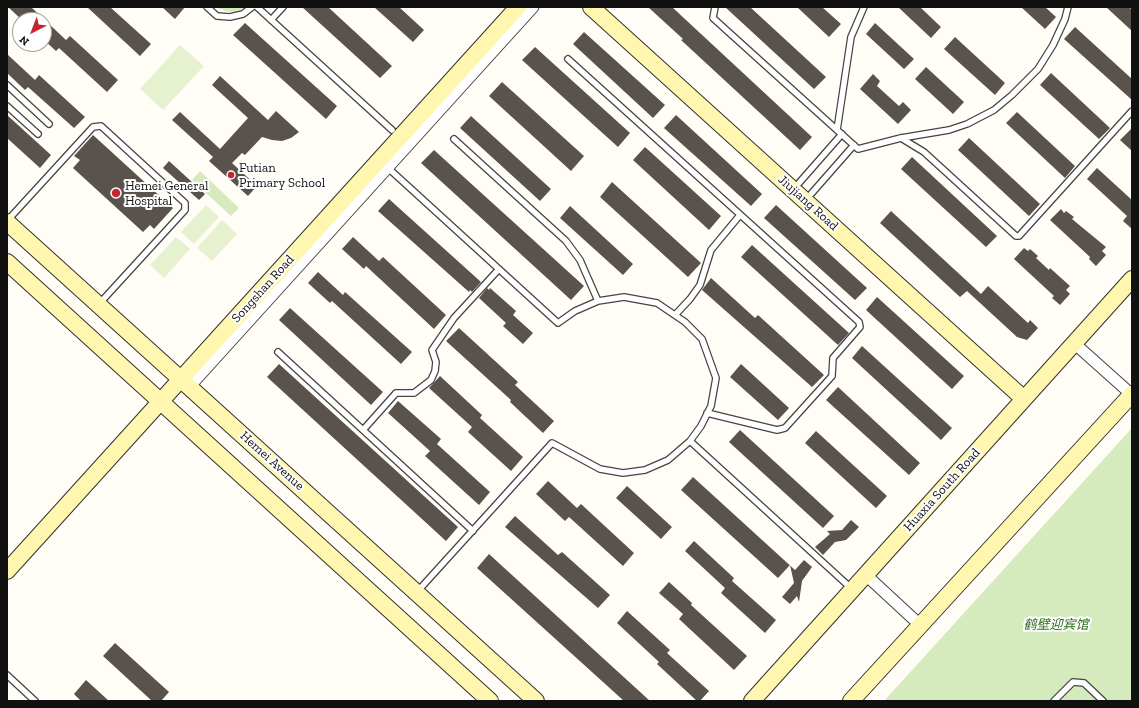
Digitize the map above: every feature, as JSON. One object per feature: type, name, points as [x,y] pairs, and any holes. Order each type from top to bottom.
[{"type":"street","name":"Songshan Road","points":[[181,379],[392,130],[504,7]]},
{"type":"street","name":"Songshan Road","points":[[7,556],[157,398],[181,379],[518,7]]},
{"type":"street","points":[[181,379],[387,167],[533,7]]},
{"type":"street","name":"Jiujiang Road","points":[[591,7],[1027,395]]},
{"type":"street","name":"Jiujiang Road","points":[[605,7],[811,194],[1027,395]]},
{"type":"street","name":"Hemei Avenue","points":[[7,221],[536,701]]},
{"type":"street","points":[[7,262],[490,701]]},
{"type":"street","name":"Huaxia South Road","points":[[752,701],[1132,279]]},
{"type":"street","points":[[851,701],[1132,394],[1074,343]]},
{"type":"street","name":"Songshan Road","points":[[7,571],[157,398]]},
{"type":"street","points":[[866,575],[920,625]]},
{"type":"lane","points":[[207,7],[217,16],[230,17],[243,14],[252,7]]},
{"type":"lane","points":[[257,7],[392,130]]},
{"type":"lane","points":[[271,20],[283,7]]},
{"type":"lane","points":[[715,7],[714,18],[858,149],[901,138],[949,130],[967,124],[994,110],[1012,95],[1038,69],[1053,45],[1065,19],[1068,7]]},
{"type":"lane","points":[[799,183],[840,132],[851,38],[864,7]]},
{"type":"lane","points":[[568,59],[859,322],[860,327],[833,358],[832,376],[785,428],[777,430],[707,413]]},
{"type":"lane","points":[[7,85],[49,124]]},
{"type":"lane","points":[[7,106],[38,134]]},
{"type":"lane","points":[[901,138],[924,152],[1016,236],[1019,236],[1132,111]]},
{"type":"lane","points":[[7,221],[93,128],[101,126],[184,203],[185,210],[98,304]]},
{"type":"lane","points":[[454,139],[566,241],[580,260],[598,301]]},
{"type":"lane","points":[[811,194],[854,145]]},
{"type":"lane","points":[[387,167],[558,323],[575,311],[598,301],[624,297],[657,303],[685,322],[702,339],[716,378],[711,406],[701,426],[690,441],[668,460],[645,470],[623,472],[600,468],[552,444],[417,593]]},
{"type":"lane","points":[[675,315],[690,299],[700,285],[711,250],[740,215]]},
{"type":"lane","points":[[363,430],[396,393],[414,393],[431,380],[435,371],[436,362],[432,350],[454,318],[499,269]]},
{"type":"lane","points":[[278,352],[473,531]]},
{"type":"lane","points":[[690,441],[852,590]]},
{"type":"lane","points":[[7,676],[35,701]]},
{"type":"lane","points":[[1054,701],[1073,682],[1084,683],[1104,701]]},
{"type":"green space","points":[[215,7],[247,7],[236,12],[229,12]]},
{"type":"green space","points":[[180,45],[204,66],[163,110],[140,89]]},
{"type":"green space","points":[[200,171],[239,208],[231,216],[192,180]]},
{"type":"green space","points":[[206,205],[219,217],[194,244],[181,232]]},
{"type":"green space","points":[[222,220],[237,234],[212,261],[197,248]]},
{"type":"green space","points":[[176,237],[190,249],[164,278],[150,265]]},
{"type":"green space","name":"鹤壁迎宾馆","points":[[1132,428],[1132,701],[884,701]]},
{"type":"building","points":[[8,7],[31,7],[36,12],[13,12]]},
{"type":"building","points":[[87,7],[110,7],[151,44],[140,56]]},
{"type":"building","points":[[162,7],[185,7],[175,19]]},
{"type":"building","points":[[302,7],[328,7],[392,66],[380,78]]},
{"type":"building","points":[[374,7],[399,7],[424,30],[413,42]]},
{"type":"building","points":[[648,7],[672,7],[812,137],[800,150],[681,40],[683,39]]},
{"type":"building","points":[[725,7],[750,7],[826,77],[814,89]]},
{"type":"building","points":[[797,7],[822,7],[841,24],[829,37]]},
{"type":"building","points":[[898,7],[920,7],[941,27],[931,38]]},
{"type":"building","points":[[1021,7],[1045,7],[1056,17],[1045,29]]},
{"type":"building","points":[[1106,7],[1129,7],[1132,10],[1132,31]]},
{"type":"building","points":[[245,23],[337,106],[326,119],[233,35]]},
{"type":"building","points":[[875,23],[914,59],[904,69],[866,34]]},
{"type":"building","points":[[52,27],[66,40],[70,36],[118,80],[107,92],[59,48],[56,51],[52,47]]},
{"type":"building","points":[[1075,27],[1132,79],[1132,100],[1064,39]]},
{"type":"building","points":[[584,32],[665,105],[653,118],[573,44]]},
{"type":"building","points":[[955,37],[1005,83],[995,95],[944,49]]},
{"type":"building","points":[[535,47],[630,133],[618,147],[522,60]]},
{"type":"building","points":[[7,54],[35,80],[39,75],[85,117],[74,128],[28,87],[25,90],[7,73]]},
{"type":"building","points":[[926,67],[964,102],[953,114],[915,79]]},
{"type":"building","points":[[1051,73],[1110,128],[1099,139],[1040,85]]},
{"type":"building","points":[[873,74],[880,81],[877,86],[899,106],[903,102],[911,110],[898,124],[860,89]]},
{"type":"building","points":[[220,76],[268,120],[276,111],[299,132],[291,138],[282,141],[262,137],[245,155],[242,153],[232,163],[257,186],[248,196],[209,161],[213,157],[172,120],[180,112],[220,149],[248,118],[212,85]]},
{"type":"building","points":[[502,82],[584,156],[571,171],[489,96]]},
{"type":"building","points":[[1017,112],[1075,166],[1065,178],[1006,123]]},
{"type":"building","points":[[7,115],[51,155],[40,168],[7,138]]},
{"type":"building","points":[[676,115],[762,194],[751,206],[664,128]]},
{"type":"building","points":[[471,116],[551,189],[540,201],[460,128]]},
{"type":"building","points":[[1132,128],[1132,151],[1120,140]]},
{"type":"building","points":[[93,135],[173,208],[154,229],[150,225],[143,232],[73,168],[80,160],[74,156]]},
{"type":"building","points":[[969,138],[1040,204],[1029,216],[958,150]]},
{"type":"building","points":[[645,147],[721,216],[709,230],[633,160]]},
{"type":"building","points":[[434,150],[584,286],[571,300],[421,163]]},
{"type":"building","points":[[912,157],[997,236],[986,247],[901,169]]},
{"type":"building","points":[[169,161],[205,194],[199,200],[163,168]]},
{"type":"building","points":[[1097,168],[1132,200],[1132,229],[1123,221],[1127,216],[1087,179]]},
{"type":"building","points":[[612,182],[701,263],[688,277],[600,197]]},
{"type":"building","points":[[389,199],[481,282],[472,292],[470,290],[469,292],[378,211]]},
{"type":"building","points":[[776,205],[867,288],[855,300],[764,218]]},
{"type":"building","points":[[570,206],[633,264],[623,275],[560,218]]},
{"type":"building","points":[[1061,209],[1064,213],[1066,211],[1074,217],[1072,219],[1106,247],[1102,251],[1106,255],[1096,266],[1089,259],[1090,257],[1050,220]]},
{"type":"building","points":[[891,211],[981,294],[988,286],[1028,323],[1030,320],[1038,328],[1027,340],[1017,337],[967,291],[960,297],[880,223]]},
{"type":"building","points":[[353,237],[379,261],[383,257],[446,315],[434,329],[366,266],[364,269],[342,249]]},
{"type":"building","points":[[752,245],[849,333],[838,345],[741,257]]},
{"type":"building","points":[[1024,248],[1028,251],[1030,249],[1038,256],[1036,258],[1070,286],[1066,290],[1070,294],[1060,305],[1052,298],[1054,296],[1014,259]]},
{"type":"building","points":[[318,272],[343,295],[345,292],[412,352],[401,364],[332,301],[330,303],[308,283]]},
{"type":"building","points":[[711,278],[755,318],[758,315],[824,375],[812,387],[702,290]]},
{"type":"building","points":[[487,288],[489,290],[490,288],[516,311],[513,315],[533,333],[523,344],[503,326],[506,323],[479,298]]},
{"type":"building","points":[[877,297],[964,376],[952,389],[866,310]]},
{"type":"building","points":[[290,308],[383,392],[371,405],[279,320]]},
{"type":"building","points":[[459,328],[518,382],[515,385],[554,421],[543,433],[510,402],[511,400],[446,341]]},
{"type":"building","points":[[862,346],[952,428],[941,440],[852,358]]},
{"type":"building","points":[[279,364],[458,527],[446,541],[267,377]]},
{"type":"building","points":[[741,364],[789,408],[778,420],[730,377]]},
{"type":"building","points":[[440,376],[482,415],[480,418],[523,457],[511,471],[468,432],[472,427],[429,388]]},
{"type":"building","points":[[838,387],[920,463],[909,475],[826,400]]},
{"type":"building","points":[[398,401],[441,439],[437,444],[490,492],[479,505],[425,456],[430,451],[388,413]]},
{"type":"building","points":[[740,430],[834,516],[823,528],[729,442]]},
{"type":"building","points":[[816,431],[887,496],[876,508],[805,443]]},
{"type":"building","points":[[693,477],[790,565],[778,578],[681,490]]},
{"type":"building","points":[[548,481],[577,508],[581,504],[634,553],[623,566],[569,517],[565,521],[536,494]]},
{"type":"building","points":[[627,486],[672,527],[661,539],[616,498]]},
{"type":"building","points":[[515,516],[558,555],[562,552],[610,595],[598,608],[505,527]]},
{"type":"building","points":[[851,520],[859,527],[846,540],[835,542],[823,555],[815,547],[830,534],[827,531],[842,530]]},
{"type":"building","points":[[694,541],[734,578],[732,581],[776,620],[765,633],[721,593],[725,588],[685,551]]},
{"type":"building","points":[[489,554],[650,701],[624,701],[477,568]]},
{"type":"building","points":[[804,560],[812,567],[802,581],[799,602],[797,596],[790,604],[782,597],[794,583],[790,566],[795,570]]},
{"type":"building","points":[[669,582],[692,603],[691,605],[747,656],[734,670],[679,619],[683,614],[659,593]]},
{"type":"building","points":[[627,611],[670,650],[667,653],[709,691],[700,701],[697,701],[657,664],[659,662],[617,623]]},
{"type":"building","points":[[115,643],[169,692],[161,701],[152,701],[103,656]]},
{"type":"building","points":[[86,680],[109,701],[81,701],[74,694]]},
{"type":"place","name":"Futian Primary School","points":[[231,175]]},
{"type":"place","name":"Hemei General Hospital","points":[[116,193]]}]
